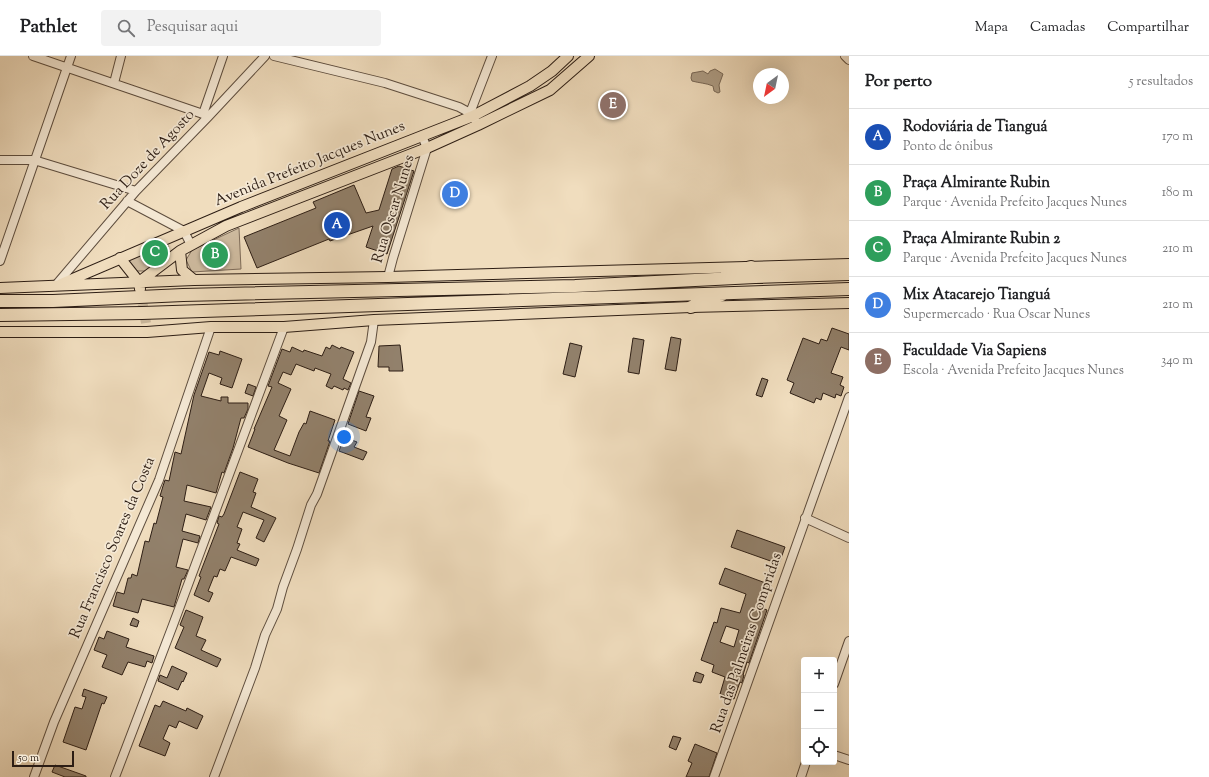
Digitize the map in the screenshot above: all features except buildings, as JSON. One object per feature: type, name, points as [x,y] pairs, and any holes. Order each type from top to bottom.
[{"type":"highway","points":[[705,280],[751,267]]},
{"type":"highway","points":[[0,301],[53,301],[184,295],[575,286],[849,274]]},
{"type":"highway","points":[[0,315],[142,313],[849,289]]},
{"type":"highway","points":[[692,307],[730,292]]},
{"type":"main road","name":"Avenida Prefeito Jacques Nunes","points":[[55,286],[262,198],[422,136],[530,86],[552,71],[568,56]]},
{"type":"main road","name":"Avenida Prefeito Jacques Nunes","points":[[140,286],[180,251],[226,226],[427,148],[478,125],[550,90],[589,56]]},
{"type":"main road","points":[[383,151],[388,163]]},
{"type":"main road","points":[[341,167],[346,179]]},
{"type":"main road","points":[[301,183],[306,195]]},
{"type":"main road","points":[[262,198],[267,210]]},
{"type":"main road","points":[[221,215],[226,226]]},
{"type":"main road","points":[[180,251],[182,270],[194,280]]},
{"type":"main road","points":[[120,258],[140,286]]},
{"type":"main road","points":[[0,288],[55,286],[140,286],[194,280],[388,278],[849,264]]},
{"type":"main road","points":[[0,332],[146,327],[284,327],[374,320],[692,307],[849,303]]},
{"type":"street","points":[[33,56],[206,116],[223,56]]},
{"type":"street","points":[[0,261],[70,56]]},
{"type":"street","points":[[114,83],[121,56]]},
{"type":"street","name":"Rua Doze de Agosto","points":[[55,286],[136,191],[206,116],[265,56]]},
{"type":"street","points":[[274,56],[385,83],[459,108],[471,114],[478,125]]},
{"type":"street","points":[[471,114],[492,56]]},
{"type":"street","points":[[845,56],[849,60]]},
{"type":"street","points":[[422,136],[427,148]]},
{"type":"street","name":"Rua Oscar Nunes","points":[[388,278],[427,148]]},
{"type":"street","points":[[0,160],[34,160],[136,191]]},
{"type":"street","points":[[127,201],[184,231],[191,245]]},
{"type":"street","points":[[214,777],[255,668],[265,636],[277,609],[311,505],[317,494],[368,349],[374,320]]},
{"type":"street","name":"Rua Francisco Soares da Costa","points":[[34,777],[54,722],[158,480],[210,327]]},
{"type":"street","points":[[115,777],[176,618],[284,327]]},
{"type":"street","name":"Rua das Palmeiras Compridas","points":[[714,777],[849,398]]},
{"type":"street","points":[[805,518],[849,538]]},
{"type":"street","points":[[837,675],[849,641]]},
{"type":"street","points":[[837,756],[849,760]]},
{"type":"street","points":[[801,777],[805,765]]},
{"type":"shaded area","points":[[715,69],[723,74],[719,85],[720,92],[718,93],[714,91],[713,86],[708,84],[692,81],[692,73],[703,71],[708,74],[710,71]]},
{"type":"shaded area","points":[[239,228],[241,269],[192,272],[186,260],[192,250]]},
{"type":"shaded area","points":[[169,246],[150,271],[134,271],[124,260]]},
{"type":"tunnel","points":[[140,289],[146,323]]},
{"type":"place","name":"Faculdade Via Sapiens","points":[[613,105]]},
{"type":"place","name":"Mix Atacarejo Tianguá","points":[[455,194]]},
{"type":"place","name":"Rodoviária de Tianguá","points":[[337,225]]},
{"type":"place","name":"Praça Almirante Rubin 2","points":[[155,253]]},
{"type":"place","name":"Praça Almirante Rubin","points":[[215,255]]}]
